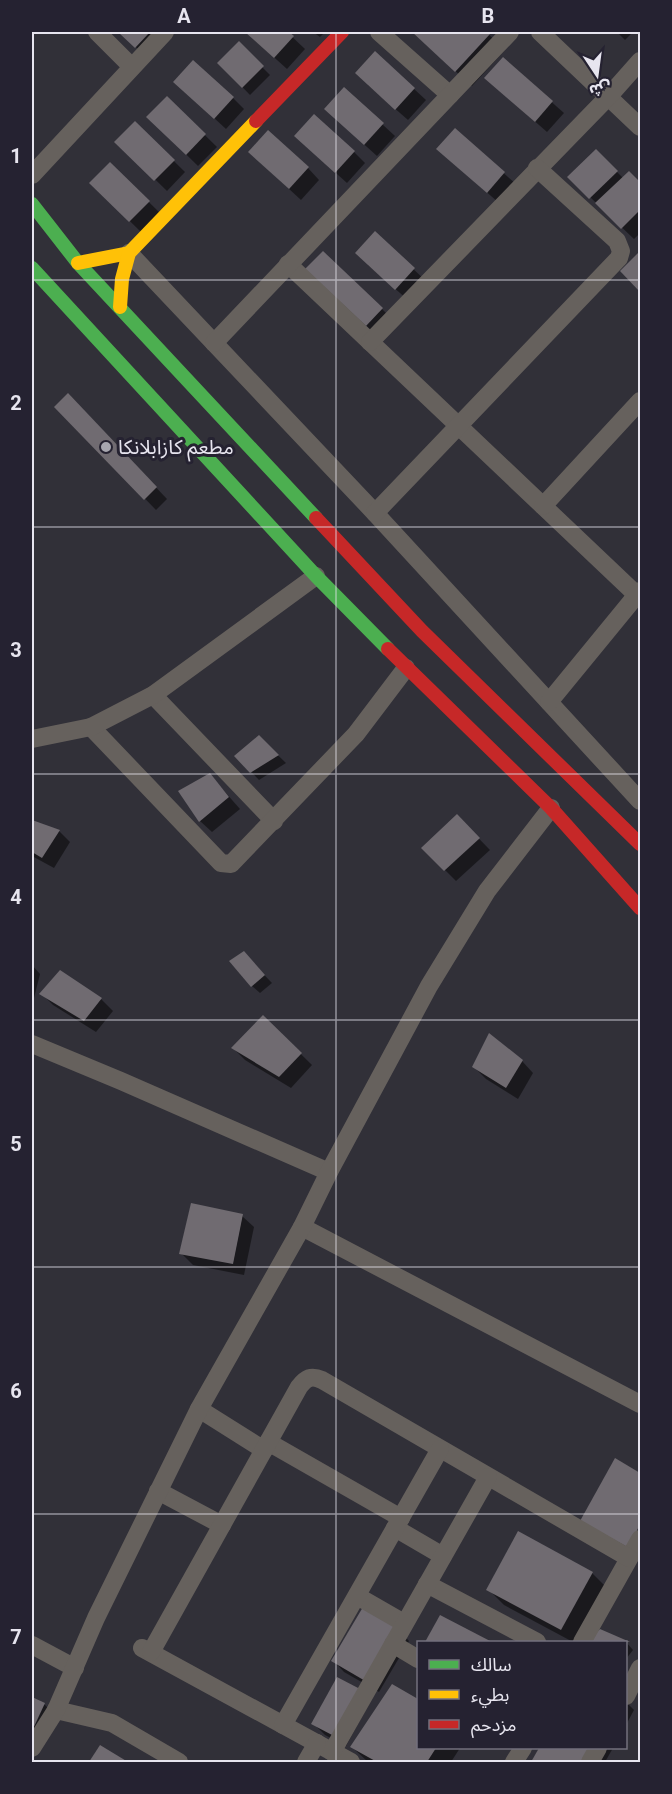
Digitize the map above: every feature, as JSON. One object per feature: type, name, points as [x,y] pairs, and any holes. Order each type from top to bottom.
[{"type":"main road","points":[[120,307],[122,279],[129,253],[342,32]]},
{"type":"main road","points":[[32,204],[78,263],[422,631],[640,844]]},
{"type":"main road","points":[[78,263],[129,253]]},
{"type":"main road","points":[[32,268],[316,576],[406,668],[551,808],[640,908]]},
{"type":"street","points":[[97,32],[132,67]]},
{"type":"street","points":[[32,175],[165,32]]},
{"type":"street","points":[[380,32],[450,95]]},
{"type":"street","points":[[214,343],[510,32]]},
{"type":"street","points":[[540,32],[640,127]]},
{"type":"street","points":[[370,342],[609,96],[640,61]]},
{"type":"street","points":[[375,513],[619,258],[621,251],[617,241],[537,168]]},
{"type":"street","points":[[129,253],[375,513],[640,801]]},
{"type":"street","points":[[288,264],[639,595],[549,702]]},
{"type":"street","points":[[543,506],[640,401]]},
{"type":"street","points":[[32,739],[90,727],[153,695],[316,576]]},
{"type":"street","points":[[90,727],[221,864],[231,864],[356,734],[406,668]]},
{"type":"street","points":[[153,695],[274,821]]},
{"type":"street","points":[[32,1748],[56,1710],[96,1618],[199,1409],[302,1227],[429,986],[488,891],[551,808]]},
{"type":"street","points":[[32,1044],[329,1172]]},
{"type":"street","points":[[302,1227],[640,1404]]},
{"type":"street","points":[[351,1762],[146,1650],[222,1525],[305,1379],[314,1377],[322,1380],[629,1558]]},
{"type":"street","points":[[199,1409],[398,1523],[442,1556]]},
{"type":"street","points":[[283,1725],[440,1449]]},
{"type":"street","points":[[306,1762],[324,1748],[393,1644],[488,1477]]},
{"type":"street","points":[[158,1491],[222,1525]]},
{"type":"street","points":[[583,1641],[640,1539]]},
{"type":"street","points":[[427,1584],[535,1641]]},
{"type":"street","points":[[357,1596],[404,1623]]},
{"type":"street","points":[[393,1644],[417,1658]]},
{"type":"street","points":[[32,1646],[75,1668]]},
{"type":"street","points":[[627,1694],[635,1675]]},
{"type":"street","points":[[56,1710],[112,1723],[157,1757],[179,1762]]},
{"type":"street","points":[[514,1762],[522,1749]]},
{"type":"building","points":[[118,32],[150,32],[135,48]]},
{"type":"building","points":[[245,32],[289,32],[294,36],[274,58]]},
{"type":"building","points":[[412,32],[488,32],[490,34],[455,72]]},
{"type":"building","points":[[239,41],[264,66],[242,88],[217,63]]},
{"type":"building","points":[[375,51],[415,88],[395,110],[355,73]]},
{"type":"building","points":[[503,57],[553,101],[535,122],[484,78]]},
{"type":"building","points":[[193,60],[234,97],[214,119],[173,82]]},
{"type":"building","points":[[344,87],[384,123],[364,145],[324,109]]},
{"type":"building","points":[[167,96],[206,134],[186,155],[146,117]]},
{"type":"building","points":[[314,114],[355,151],[335,173],[294,136]]},
{"type":"building","points":[[135,121],[175,160],[154,181],[114,142]]},
{"type":"building","points":[[455,128],[505,172],[487,193],[436,149]]},
{"type":"building","points":[[268,130],[309,167],[289,189],[248,152]]},
{"type":"building","points":[[596,149],[618,171],[589,199],[567,177]]},
{"type":"building","points":[[110,162],[150,201],[129,222],[89,183]]},
{"type":"building","points":[[629,171],[640,182],[640,210],[621,229],[595,203]]},
{"type":"building","points":[[375,231],[415,268],[395,290],[355,253]]},
{"type":"building","points":[[323,251],[383,308],[366,326],[305,269]]},
{"type":"building","points":[[640,251],[640,292],[620,271]]},
{"type":"building","name":"مطعم كازابلانكا","points":[[68,393],[157,487],[144,500],[54,407]]},
{"type":"building","points":[[259,735],[279,755],[250,773],[234,756]]},
{"type":"building","points":[[210,773],[229,797],[199,822],[178,791]]},
{"type":"building","points":[[457,814],[480,838],[444,871],[421,848]]},
{"type":"building","points":[[32,820],[60,830],[42,858],[32,852]]},
{"type":"building","points":[[244,951],[265,975],[251,987],[229,961]]},
{"type":"building","points":[[60,970],[102,998],[84,1021],[39,994]]},
{"type":"building","points":[[263,1015],[302,1053],[279,1077],[231,1048]]},
{"type":"building","points":[[489,1033],[523,1060],[506,1088],[472,1067]]},
{"type":"building","points":[[191,1203],[243,1214],[233,1264],[179,1254]]},
{"type":"building","points":[[615,1458],[640,1473],[640,1524],[629,1548],[580,1521]]},
{"type":"building","points":[[518,1531],[593,1572],[561,1630],[486,1590]]},
{"type":"building","points":[[363,1607],[398,1628],[367,1682],[331,1661]]},
{"type":"building","points":[[440,1615],[490,1641],[426,1641]]},
{"type":"building","points":[[600,1629],[630,1642],[591,1641],[589,1640]]},
{"type":"building","points":[[337,1677],[360,1689],[334,1736],[311,1724]]},
{"type":"building","points":[[392,1684],[417,1698],[417,1749],[435,1749],[427,1762],[377,1762],[350,1747]]},
{"type":"building","points":[[32,1697],[45,1703],[32,1731]]},
{"type":"building","points":[[100,1745],[128,1762],[89,1762]]},
{"type":"building","points":[[538,1749],[589,1749],[582,1762],[531,1762]]},
{"type":"traffic: fast","points":[[32,204],[78,263],[316,518]]},
{"type":"traffic: fast","points":[[32,268],[316,576],[388,649]]},
{"type":"traffic: slow","points":[[120,307],[122,279],[129,253],[256,121]]},
{"type":"traffic: slow","points":[[78,263],[129,253]]},
{"type":"traffic: jam","points":[[256,121],[342,32]]},
{"type":"traffic: jam","points":[[316,518],[422,631],[640,844]]},
{"type":"traffic: jam","points":[[388,649],[551,808],[640,908]]},
{"type":"place","name":"مطعم كازابلانكا","points":[[106,447]]}]
